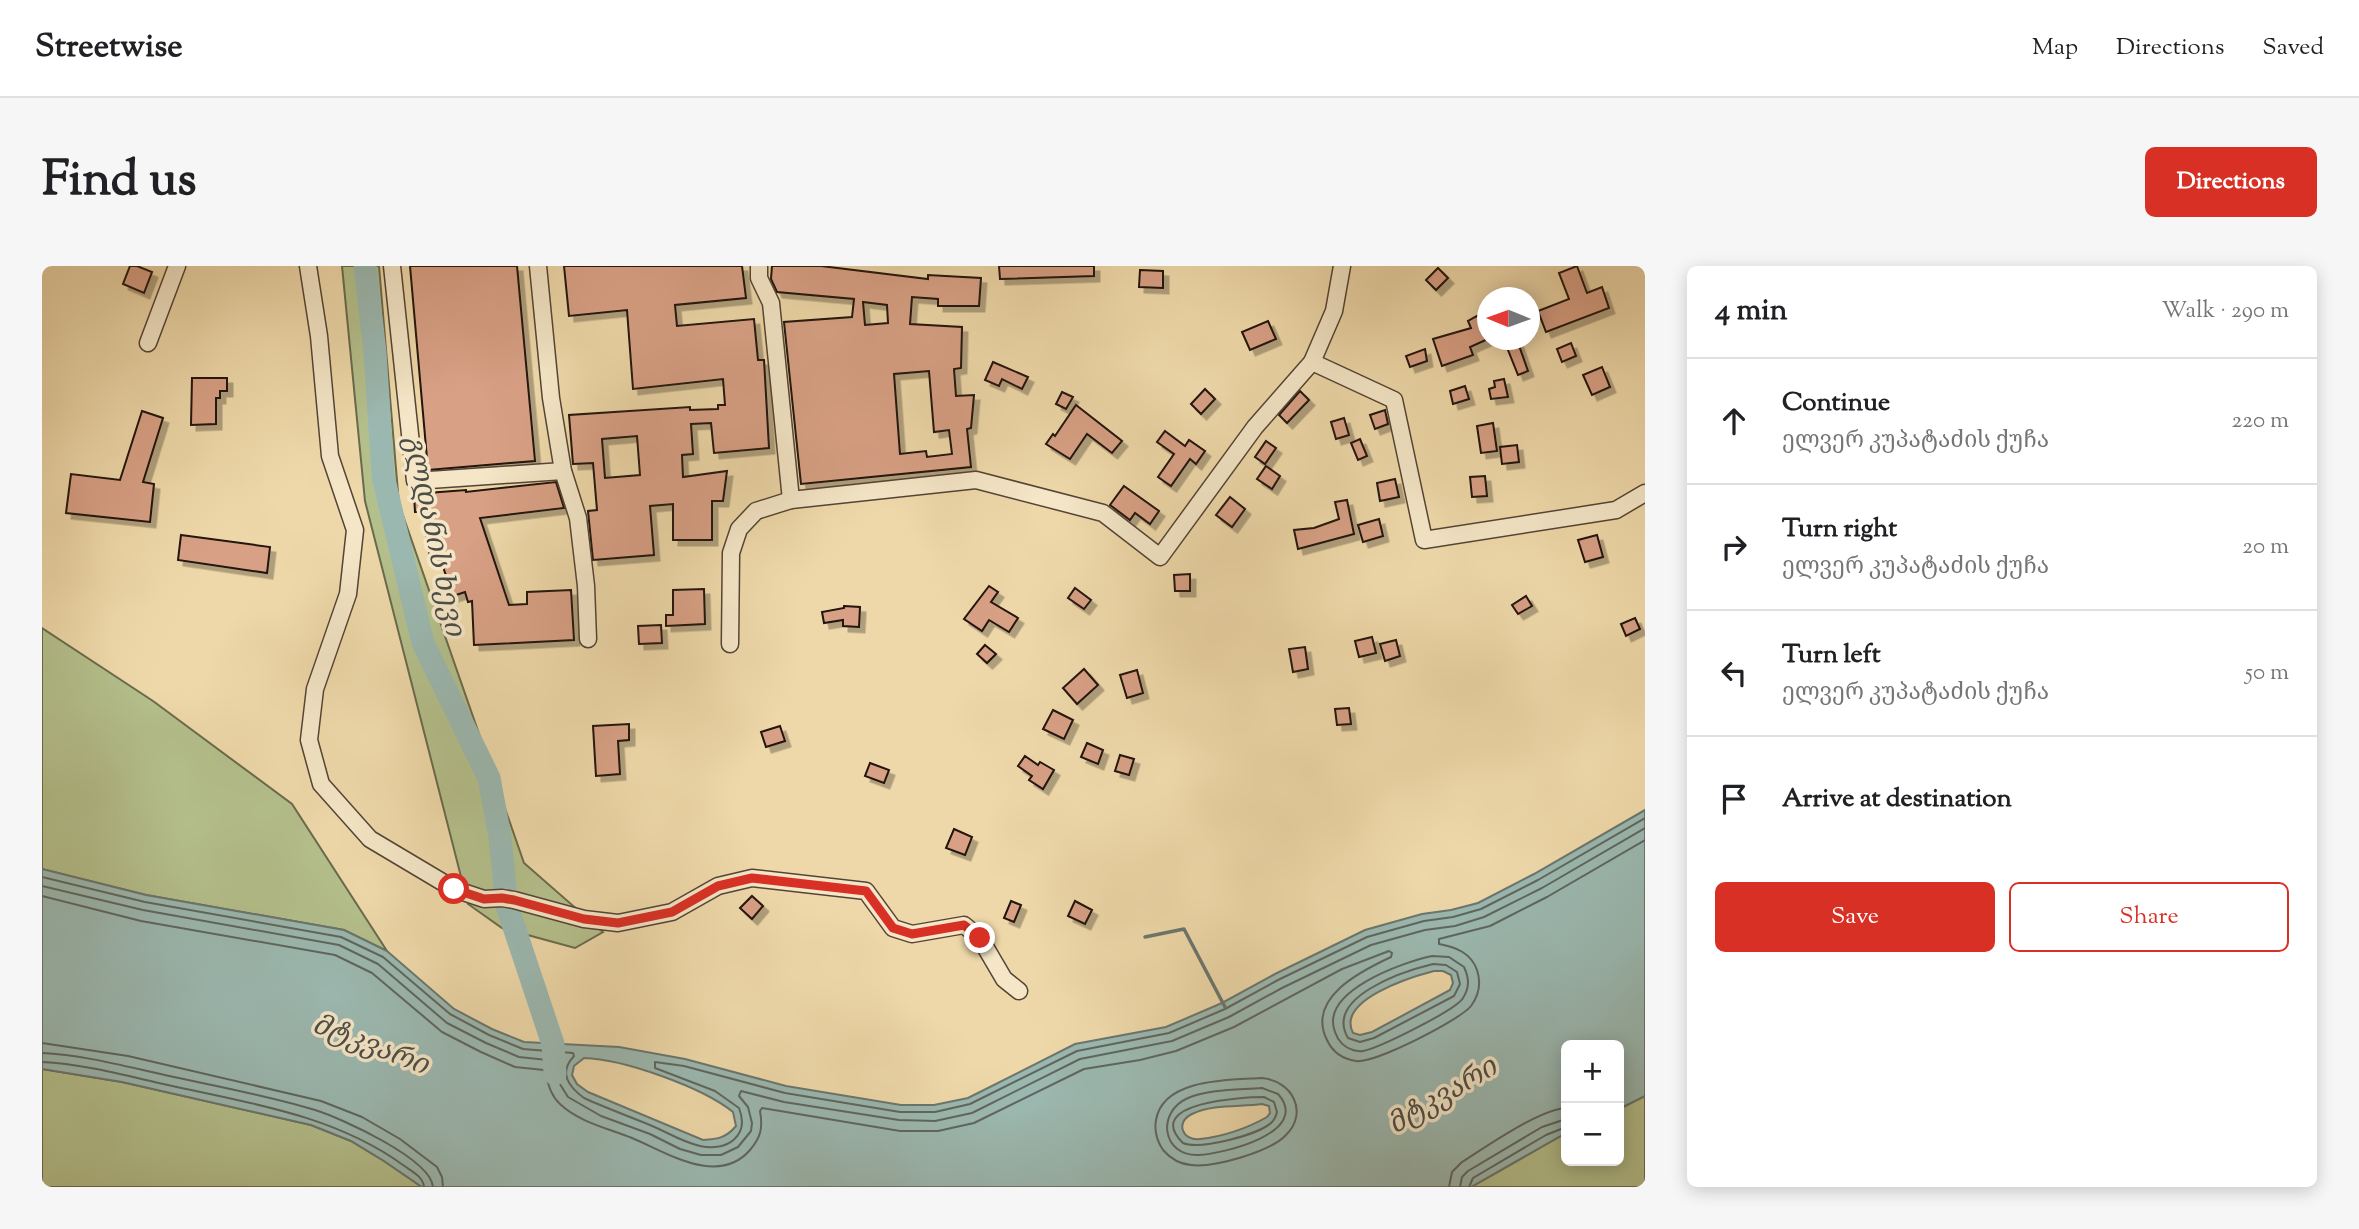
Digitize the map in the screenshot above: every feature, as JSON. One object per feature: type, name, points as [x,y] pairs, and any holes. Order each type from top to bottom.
[{"type":"street","points":[[148,343],[177,266]]},
{"type":"street","points":[[308,266],[319,336],[330,456],[355,530],[348,594],[315,689],[309,740],[321,784],[370,839],[454,889],[484,899],[514,900],[584,919],[618,923],[672,912],[718,886],[752,878],[866,891],[893,928],[912,934],[964,925],[980,938],[1004,979],[1019,991]]},
{"type":"street","points":[[392,266],[415,481],[563,471]]},
{"type":"street","points":[[538,266],[551,398],[563,471],[578,518],[586,586],[588,639]]},
{"type":"street","points":[[759,266],[759,278],[771,303],[791,500]]},
{"type":"street","points":[[730,644],[731,553],[739,529],[756,511],[791,500],[976,480],[1103,513],[1160,557],[1255,427],[1312,362],[1334,311],[1342,266]]},
{"type":"street","points":[[1312,362],[1394,400],[1424,540],[1616,510],[1645,493]]},
{"type":"green space","points":[[342,266],[379,266],[399,504],[524,863],[603,932],[575,948],[502,928],[468,904],[365,501]]},
{"type":"green space","points":[[42,628],[153,701],[292,804],[387,951],[344,930],[146,895],[42,869]]},
{"type":"green space","points":[[42,1069],[122,1082],[311,1125],[351,1141],[422,1187],[42,1187]]},
{"type":"green space","points":[[1645,1096],[1645,1187],[1471,1187],[1561,1136],[1561,1166],[1624,1166],[1624,1106]]},
{"type":"water","name":"მტკვარი","points":[[1645,810],[1645,1096],[1624,1106],[1624,1040],[1561,1040],[1561,1136],[1471,1187],[422,1187],[351,1141],[311,1125],[122,1082],[42,1069],[42,869],[146,895],[344,930],[387,951],[454,1009],[524,1042],[619,1047],[685,1059],[786,1086],[901,1105],[934,1105],[968,1098],[1075,1044],[1166,1027],[1222,1003],[1365,930],[1422,914],[1478,903]],"holes":[[[1443,971],[1451,975],[1453,983],[1450,990],[1372,1032],[1360,1035],[1353,1033],[1351,1021],[1355,1010],[1365,1000],[1409,979]],[[584,1058],[619,1063],[683,1084],[733,1112],[736,1126],[721,1137],[703,1140],[588,1092],[577,1084],[572,1075],[574,1066]],[[1262,1104],[1269,1106],[1270,1113],[1267,1117],[1235,1131],[1194,1139],[1183,1130],[1182,1126],[1187,1117],[1200,1111]]]},
{"type":"building","points":[[130,266],[152,272],[144,293],[123,284]]},
{"type":"building","points":[[410,266],[517,266],[535,461],[428,470]]},
{"type":"building","points":[[564,266],[742,266],[746,298],[675,305],[677,326],[754,319],[758,360],[764,360],[769,448],[714,453],[711,423],[691,424],[693,454],[682,455],[683,477],[727,471],[723,501],[712,501],[712,540],[673,540],[673,504],[650,506],[654,555],[593,560],[588,511],[597,510],[593,463],[573,464],[569,415],[690,407],[690,410],[718,409],[718,405],[725,405],[723,379],[633,389],[627,310],[569,316]],"holes":[[[637,436],[640,475],[605,478],[602,439]]]},
{"type":"building","points":[[772,266],[821,266],[928,279],[928,275],[981,278],[979,306],[938,306],[938,299],[912,297],[910,324],[962,327],[961,368],[954,369],[956,396],[974,395],[971,428],[967,429],[971,467],[801,484],[784,322],[852,317],[854,299],[777,292],[771,279]],"holes":[[[863,302],[887,305],[888,323],[865,325]],[[929,371],[934,432],[949,430],[952,454],[927,457],[926,451],[900,454],[894,374]]]},
{"type":"building","points":[[999,266],[1094,266],[1094,276],[1000,279]]},
{"type":"building","points":[[1577,266],[1587,293],[1602,287],[1609,308],[1546,332],[1540,310],[1569,299],[1559,273]]},
{"type":"building","points":[[1438,268],[1448,278],[1436,290],[1426,280]]},
{"type":"building","points":[[1140,270],[1163,271],[1163,288],[1139,287]]},
{"type":"building","points":[[1477,316],[1477,344],[1470,347],[1473,355],[1442,366],[1433,339],[1471,328],[1468,321]]},
{"type":"building","points":[[1268,321],[1276,339],[1250,350],[1242,332]]},
{"type":"building","points":[[1571,343],[1576,356],[1562,362],[1557,349]]},
{"type":"building","points":[[1425,349],[1427,361],[1410,367],[1406,356]]},
{"type":"building","points":[[1508,350],[1521,350],[1528,371],[1518,375]]},
{"type":"building","points":[[993,362],[1028,377],[1022,389],[1002,379],[999,386],[985,380]]},
{"type":"building","points":[[1602,367],[1610,387],[1592,395],[1583,375]]},
{"type":"building","points":[[192,378],[227,378],[227,391],[220,391],[220,398],[216,398],[216,424],[191,425]]},
{"type":"building","points":[[1504,379],[1508,397],[1491,399],[1489,389],[1495,387],[1494,381]]},
{"type":"building","points":[[1465,386],[1469,399],[1453,404],[1450,391]]},
{"type":"building","points":[[1205,389],[1215,399],[1201,414],[1191,404]]},
{"type":"building","points":[[1300,391],[1309,400],[1287,423],[1279,415]]},
{"type":"building","points":[[1062,392],[1073,397],[1066,409],[1056,404]]},
{"type":"building","points":[[1076,405],[1122,441],[1112,453],[1087,434],[1070,459],[1046,444],[1053,434],[1055,436]]},
{"type":"building","points":[[1385,410],[1388,424],[1375,429],[1370,415]]},
{"type":"building","points":[[142,411],[163,418],[143,482],[154,484],[150,522],[66,513],[71,474],[120,480]]},
{"type":"building","points":[[1344,418],[1349,435],[1336,439],[1331,422]]},
{"type":"building","points":[[1493,423],[1497,451],[1481,453],[1477,426]]},
{"type":"building","points":[[1165,431],[1185,446],[1189,440],[1205,451],[1196,464],[1190,459],[1171,486],[1158,477],[1174,454],[1157,442]]},
{"type":"building","points":[[1360,439],[1367,456],[1358,460],[1351,443]]},
{"type":"building","points":[[1266,441],[1276,448],[1265,464],[1255,457]]},
{"type":"building","points":[[1517,445],[1519,462],[1502,464],[1500,447]]},
{"type":"building","points":[[1266,466],[1280,476],[1272,489],[1257,479]]},
{"type":"building","points":[[1485,476],[1487,496],[1472,497],[1470,477]]},
{"type":"building","points":[[1395,479],[1399,497],[1380,501],[1377,483]]},
{"type":"building","points":[[556,482],[564,508],[480,518],[509,605],[527,604],[527,592],[571,590],[574,640],[474,645],[472,601],[468,602],[465,592],[453,596],[441,561],[431,562],[426,535],[426,512],[415,512],[414,494],[466,492]]},
{"type":"building","points":[[1124,486],[1159,511],[1150,524],[1135,513],[1130,520],[1110,505]]},
{"type":"building","points":[[1230,497],[1245,509],[1232,527],[1216,515]]},
{"type":"building","points":[[1347,500],[1354,534],[1298,549],[1294,530],[1314,528],[1339,519],[1335,502]]},
{"type":"building","points":[[1379,519],[1383,536],[1363,542],[1358,525]]},
{"type":"building","points":[[181,535],[270,547],[267,573],[178,560]]},
{"type":"building","points":[[1597,535],[1603,557],[1585,562],[1578,540]]},
{"type":"building","points":[[1190,574],[1190,591],[1175,591],[1174,575]]},
{"type":"building","points":[[989,586],[998,592],[991,602],[1018,618],[1009,632],[989,620],[982,631],[964,619]]},
{"type":"building","points":[[1075,588],[1091,600],[1084,609],[1068,598]]},
{"type":"building","points":[[704,589],[705,624],[666,626],[666,615],[673,615],[673,590]]},
{"type":"building","points":[[1526,596],[1532,606],[1518,614],[1512,605]]},
{"type":"building","points":[[844,606],[860,607],[859,627],[843,626],[843,620],[824,623],[822,612]]},
{"type":"building","points":[[1635,618],[1640,629],[1626,636],[1621,624]]},
{"type":"building","points":[[661,625],[662,643],[639,644],[638,626]]},
{"type":"building","points":[[1372,637],[1376,653],[1359,657],[1355,641]]},
{"type":"building","points":[[1396,640],[1400,656],[1385,661],[1380,644]]},
{"type":"building","points":[[985,645],[996,654],[987,663],[977,654]]},
{"type":"building","points":[[1305,647],[1308,669],[1293,672],[1289,649]]},
{"type":"building","points":[[1084,669],[1098,685],[1077,704],[1063,688]]},
{"type":"building","points":[[1137,670],[1143,693],[1127,698],[1120,675]]},
{"type":"building","points":[[1349,708],[1351,724],[1337,725],[1335,709]]},
{"type":"building","points":[[1053,710],[1073,720],[1064,739],[1043,729]]},
{"type":"building","points":[[629,724],[629,740],[618,741],[620,774],[596,776],[593,726]]},
{"type":"building","points":[[780,726],[785,741],[766,747],[761,732]]},
{"type":"building","points":[[1087,743],[1103,750],[1098,764],[1081,757]]},
{"type":"building","points":[[1120,755],[1134,759],[1129,775],[1115,771]]},
{"type":"building","points":[[1025,756],[1038,765],[1040,762],[1054,770],[1043,789],[1029,780],[1032,776],[1018,766]]},
{"type":"building","points":[[870,763],[889,770],[884,783],[865,776]]},
{"type":"building","points":[[954,829],[972,837],[965,855],[946,848]]},
{"type":"building","points":[[752,896],[763,906],[752,919],[740,908]]},
{"type":"building","points":[[1011,901],[1021,905],[1014,922],[1004,918]]},
{"type":"building","points":[[1075,901],[1092,910],[1085,924],[1068,916]]},
{"type":"waterway","name":"გლდანის ხევი","points":[[365,266],[375,352],[383,476],[423,643],[489,778],[500,837],[505,888]]},
{"type":"waterway","name":"გლდანის ხევი","points":[[507,906],[553,1044],[555,1074]]},
{"type":"waterway","points":[[1145,937],[1184,929],[1225,1007]]},
{"type":"route","points":[[454,889],[484,899],[514,900],[584,919],[618,923],[672,912],[718,886],[752,878],[866,891],[893,928],[912,934],[964,925],[980,938]]}]
